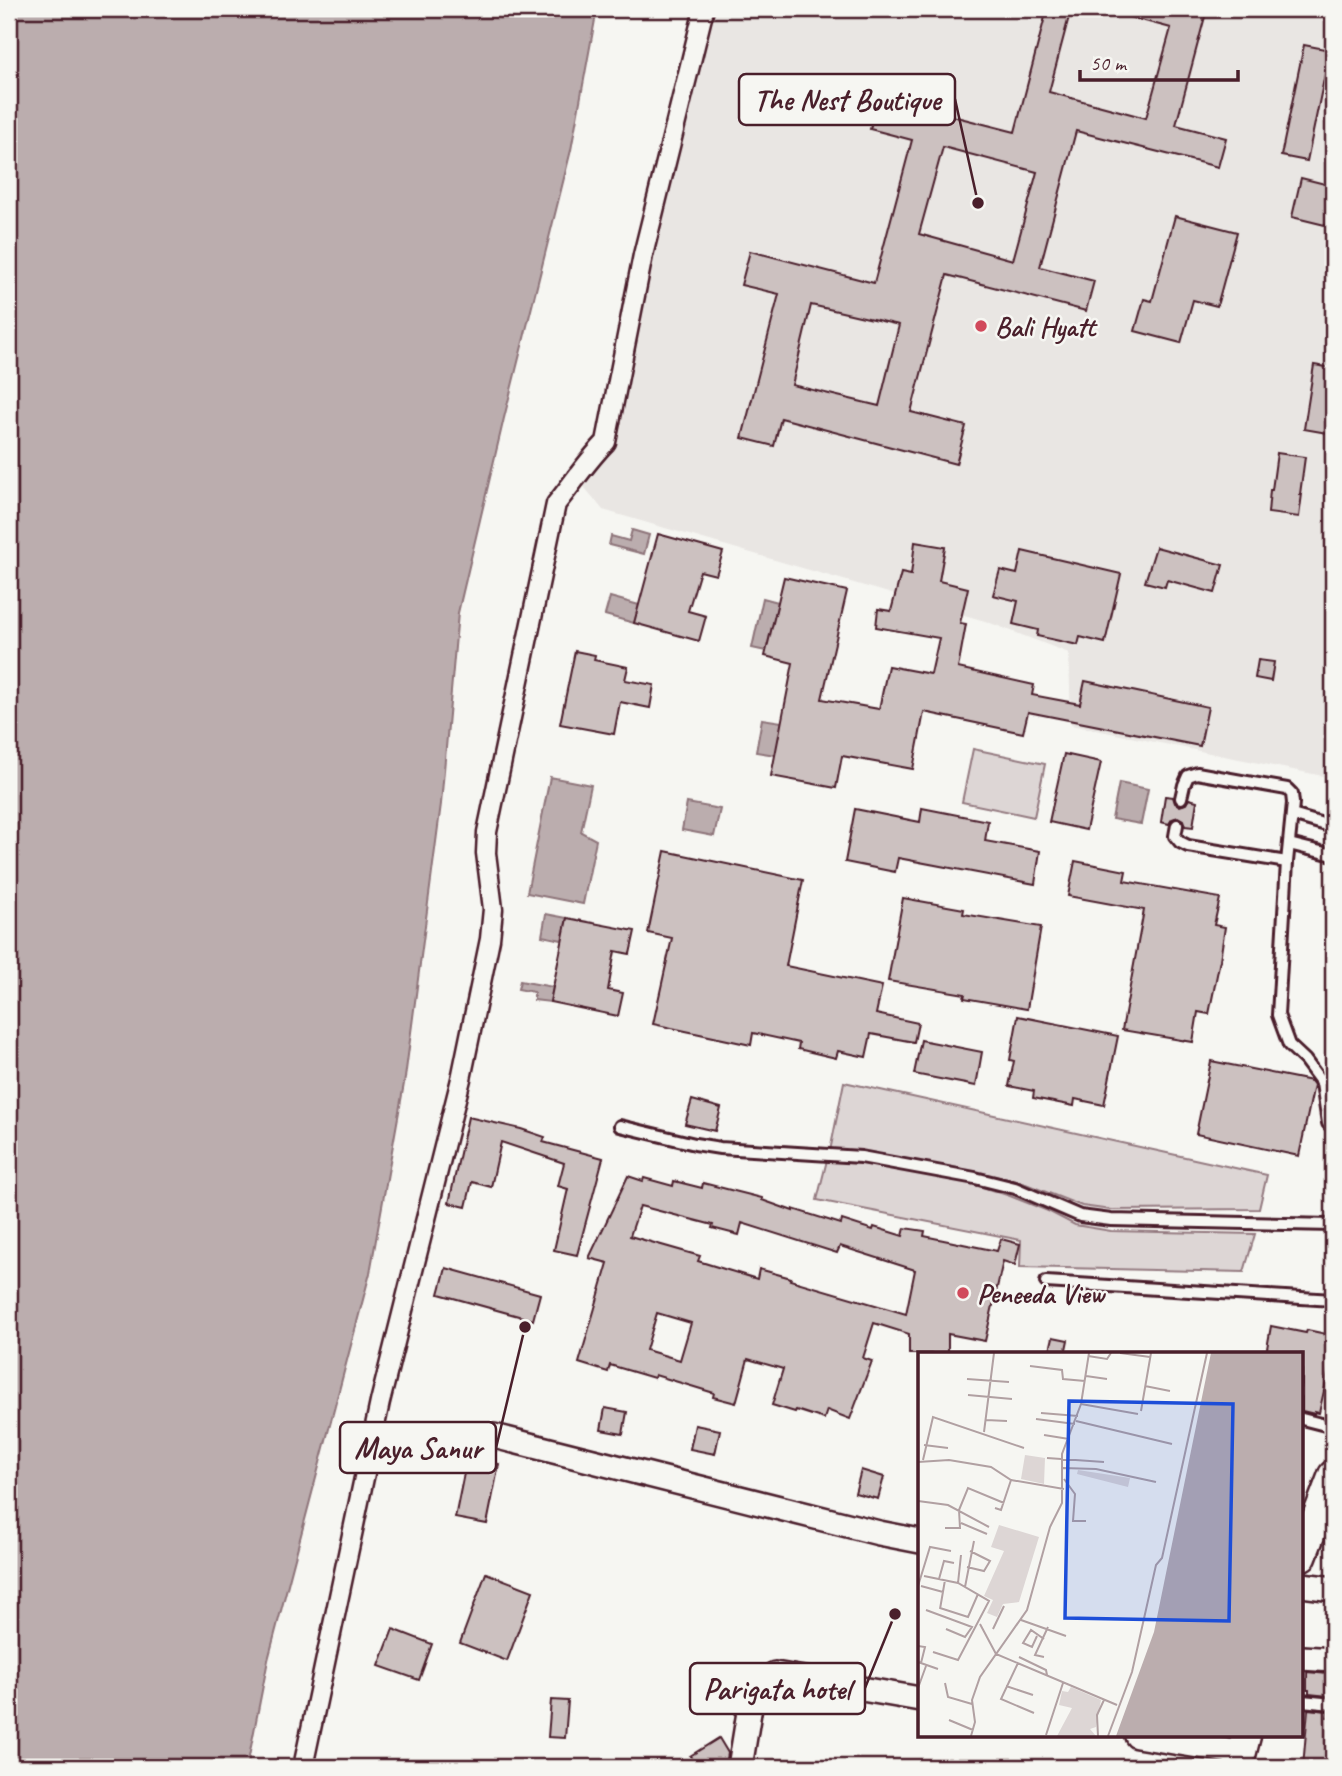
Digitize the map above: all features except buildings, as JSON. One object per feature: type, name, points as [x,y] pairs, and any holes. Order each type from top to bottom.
[{"type":"street","points":[[303,1767],[380,1402],[461,1079],[488,951],[493,909],[486,853],[487,832],[556,504],[587,462],[606,442],[642,255],[704,9]]},
{"type":"street","points":[[494,1436],[918,1541]]},
{"type":"street","points":[[1304,1551],[1333,1475]]},
{"type":"street","points":[[1304,1586],[1333,1589]]},
{"type":"street","points":[[1304,1658],[1333,1660]]},
{"type":"street","points":[[775,1674],[918,1699]]},
{"type":"street","points":[[740,1767],[751,1700]]},
{"type":"street","points":[[1150,1738],[1242,1752]]},
{"type":"lane","points":[[1181,798],[1188,776],[1197,772],[1287,789],[1292,794],[1278,1015],[1289,1045],[1305,1060],[1322,1083],[1328,1123],[1333,1128]]},
{"type":"lane","points":[[1292,815],[1333,827]]},
{"type":"lane","points":[[1177,825],[1175,836],[1188,846],[1287,862]]},
{"type":"lane","points":[[1289,844],[1333,855]]},
{"type":"lane","points":[[620,1126],[708,1146],[861,1157],[937,1171],[1015,1188],[1080,1216],[1111,1220],[1333,1225]]},
{"type":"lane","points":[[1046,1282],[1333,1300]]},
{"type":"lane","points":[[1304,1420],[1333,1427]]},
{"type":"lane","points":[[1304,1702],[1333,1704]]},
{"type":"shaded area","points":[[9,9],[597,9],[571,150],[458,613],[441,804],[405,1078],[370,1273],[268,1660],[247,1767],[9,1767]]},
{"type":"shaded area","name":"Bali Hyatt","points":[[704,9],[1333,9],[1333,778],[1071,725],[1069,653],[985,621],[603,510],[577,478],[606,442]]},
{"type":"shaded area","points":[[632,530],[649,535],[644,554],[609,545],[611,536],[629,541]]},
{"type":"shaded area","points":[[610,597],[639,605],[634,623],[605,615]]},
{"type":"shaded area","points":[[763,598],[778,602],[766,651],[752,648]]},
{"type":"shaded area","points":[[762,719],[782,722],[776,755],[756,752]]},
{"type":"shaded area","points":[[973,749],[1045,764],[1034,817],[962,802]]},
{"type":"shaded area","points":[[550,777],[591,785],[581,832],[596,840],[583,904],[527,893]]},
{"type":"shaded area","points":[[1119,783],[1148,789],[1141,824],[1112,819]]},
{"type":"shaded area","points":[[687,803],[720,809],[714,836],[682,830]]},
{"type":"shaded area","points":[[546,914],[567,918],[562,940],[542,936]]},
{"type":"shaded area","points":[[520,981],[553,987],[550,1002],[534,1000],[534,992],[518,989]]},
{"type":"shaded area","points":[[844,1082],[1267,1175],[1259,1209],[1111,1210],[1082,1206],[1018,1181],[862,1152],[830,1151]]},
{"type":"shaded area","points":[[827,1160],[916,1172],[973,1184],[1048,1211],[1075,1225],[1111,1231],[1255,1234],[1244,1272],[1020,1267],[1021,1240],[817,1200]]},
{"type":"place","name":"The Nest Boutique","points":[[978,203]]},
{"type":"place","name":"Bali Hyatt","points":[[981,326]]},
{"type":"place","name":"Peneeda View","points":[[963,1293]]},
{"type":"place","name":"Maya Sanur","points":[[525,1327]]},
{"type":"place","name":"Parigata hotel","points":[[895,1614]]}]
